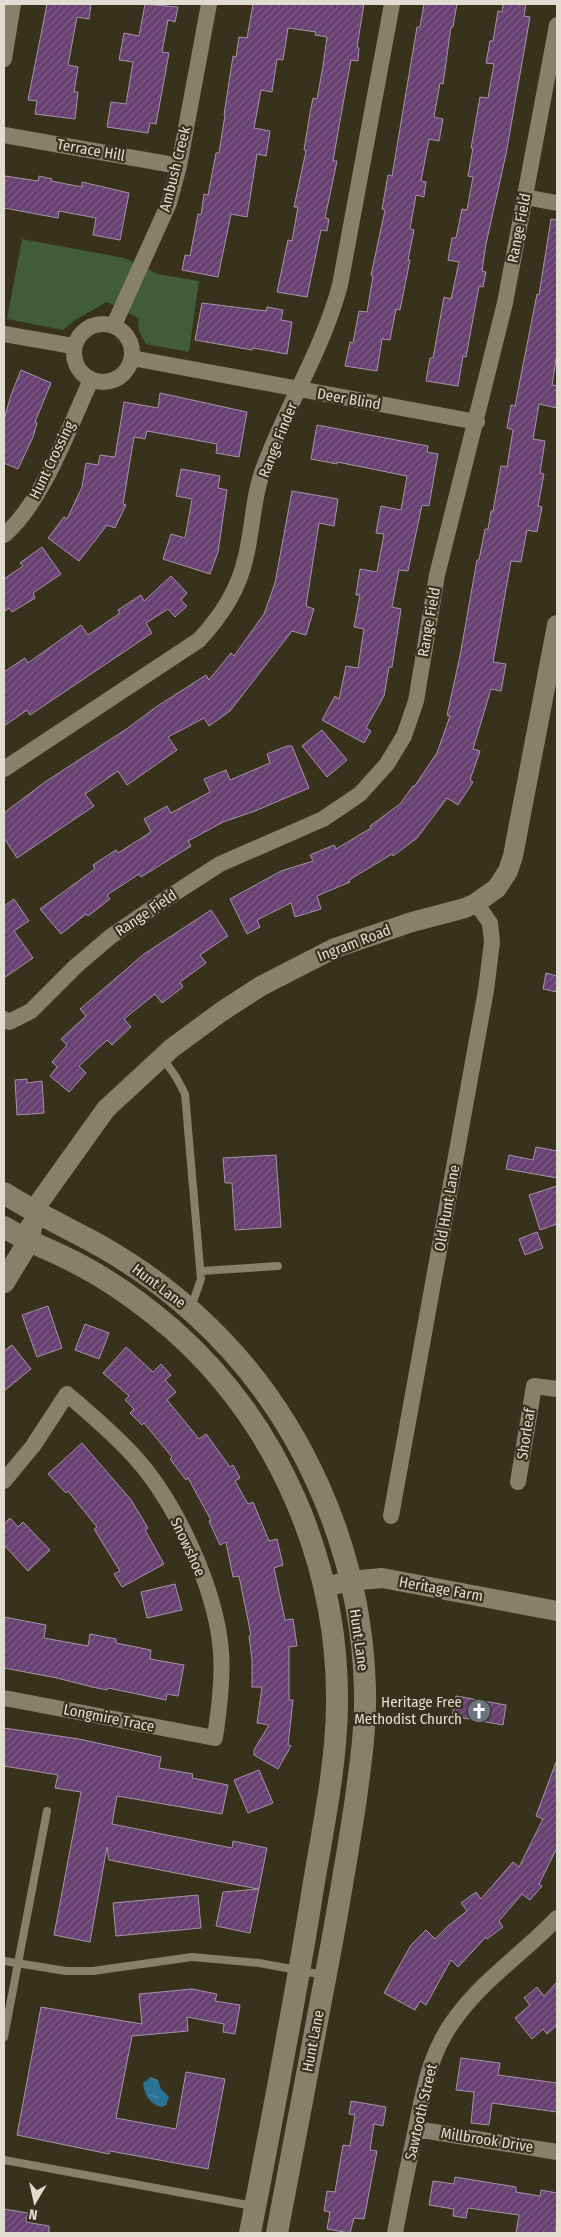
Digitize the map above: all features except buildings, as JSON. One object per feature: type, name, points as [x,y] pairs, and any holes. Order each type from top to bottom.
[{"type":"main road","name":"Hunt Lane","points":[[4,1193],[130,1264],[186,1306],[214,1332],[253,1375],[297,1440],[324,1496],[342,1549],[350,1581],[362,1650],[365,1717],[361,1763],[345,1871],[277,2233]]},
{"type":"main road","name":"Ingram Road","points":[[5,1230],[34,1211]]},
{"type":"main road","name":"Ingram Road","points":[[4,1282],[29,1241],[34,1211]]},
{"type":"main road","name":"Hunt Lane","points":[[5,1230],[81,1266],[128,1294],[172,1329],[223,1381],[262,1435],[288,1483],[311,1538],[325,1587],[336,1667],[336,1737],[299,1970],[250,2233]]},
{"type":"street","points":[[4,59],[14,4]]},
{"type":"street","name":"Ambush Creek","points":[[114,325],[169,204],[179,166],[209,4]]},
{"type":"street","name":"Range Finder","points":[[4,769],[199,640],[220,617],[236,589],[246,557],[264,468],[332,314],[340,285],[392,4]]},
{"type":"street","name":"Range Field","points":[[6,1020],[31,1011],[76,966],[110,938],[220,864],[324,819],[360,794],[387,764],[404,736],[416,702],[437,576],[477,422],[505,303],[557,25]]},
{"type":"street","name":"Terrace Hill","points":[[4,135],[179,166]]},
{"type":"street","points":[[525,197],[557,203]]},
{"type":"street","points":[[94,324],[114,325],[129,338],[132,358],[128,368],[121,376],[112,381],[101,382],[91,380],[82,374],[76,366],[73,356],[78,336],[94,324]]},
{"type":"street","points":[[4,334],[74,346]]},
{"type":"street","name":"Deer Blind","points":[[132,358],[477,422]]},
{"type":"street","name":"Hunt Crossing","points":[[4,534],[21,518],[43,484],[91,380]]},
{"type":"street","name":"Ingram Road","points":[[34,1211],[106,1109],[162,1057],[221,1012],[261,986],[335,948],[476,903],[497,888],[508,871],[513,856],[557,625]]},
{"type":"street","name":"Old Hunt Lane","points":[[391,1516],[486,990],[492,942],[490,923],[476,903]]},
{"type":"street","name":"Shorleaf","points":[[518,1482],[534,1386],[557,1389]]},
{"type":"street","name":"Snowshoe","points":[[4,1480],[33,1446],[67,1394],[135,1457],[157,1486],[182,1529],[203,1578],[215,1613],[221,1651],[221,1693],[214,1738]]},
{"type":"street","name":"Heritage Farm","points":[[325,1587],[350,1581],[382,1578],[557,1611]]},
{"type":"street","name":"Longmire Trace","points":[[4,1698],[214,1738]]},
{"type":"street","name":"Sawtooth Street","points":[[395,2233],[423,2088],[434,2056],[456,2017],[479,1990],[539,1937],[557,1918]]},
{"type":"street","name":"Millbrook Drive","points":[[416,2129],[557,2152]]},
{"type":"lane","points":[[162,1057],[185,1094],[201,1271],[201,1279],[194,1299],[186,1306]]},
{"type":"lane","points":[[201,1271],[278,1266]]},
{"type":"lane","points":[[4,2037],[47,1811]]},
{"type":"lane","points":[[4,1961],[66,1971],[93,1971],[192,1957],[259,1963],[326,1976]]},
{"type":"lane","points":[[4,2160],[255,2206]]},
{"type":"green space","points":[[22,239],[124,258],[158,274],[199,281],[189,352],[146,344],[139,332],[138,318],[107,302],[75,320],[63,330],[7,319]]},
{"type":"water","points":[[151,2077],[158,2080],[161,2089],[169,2097],[166,2105],[162,2107],[154,2104],[148,2098],[145,2091],[143,2083]]},
{"type":"place","name":"Heritage Free Methodist Church","points":[[479,1711]]}]
